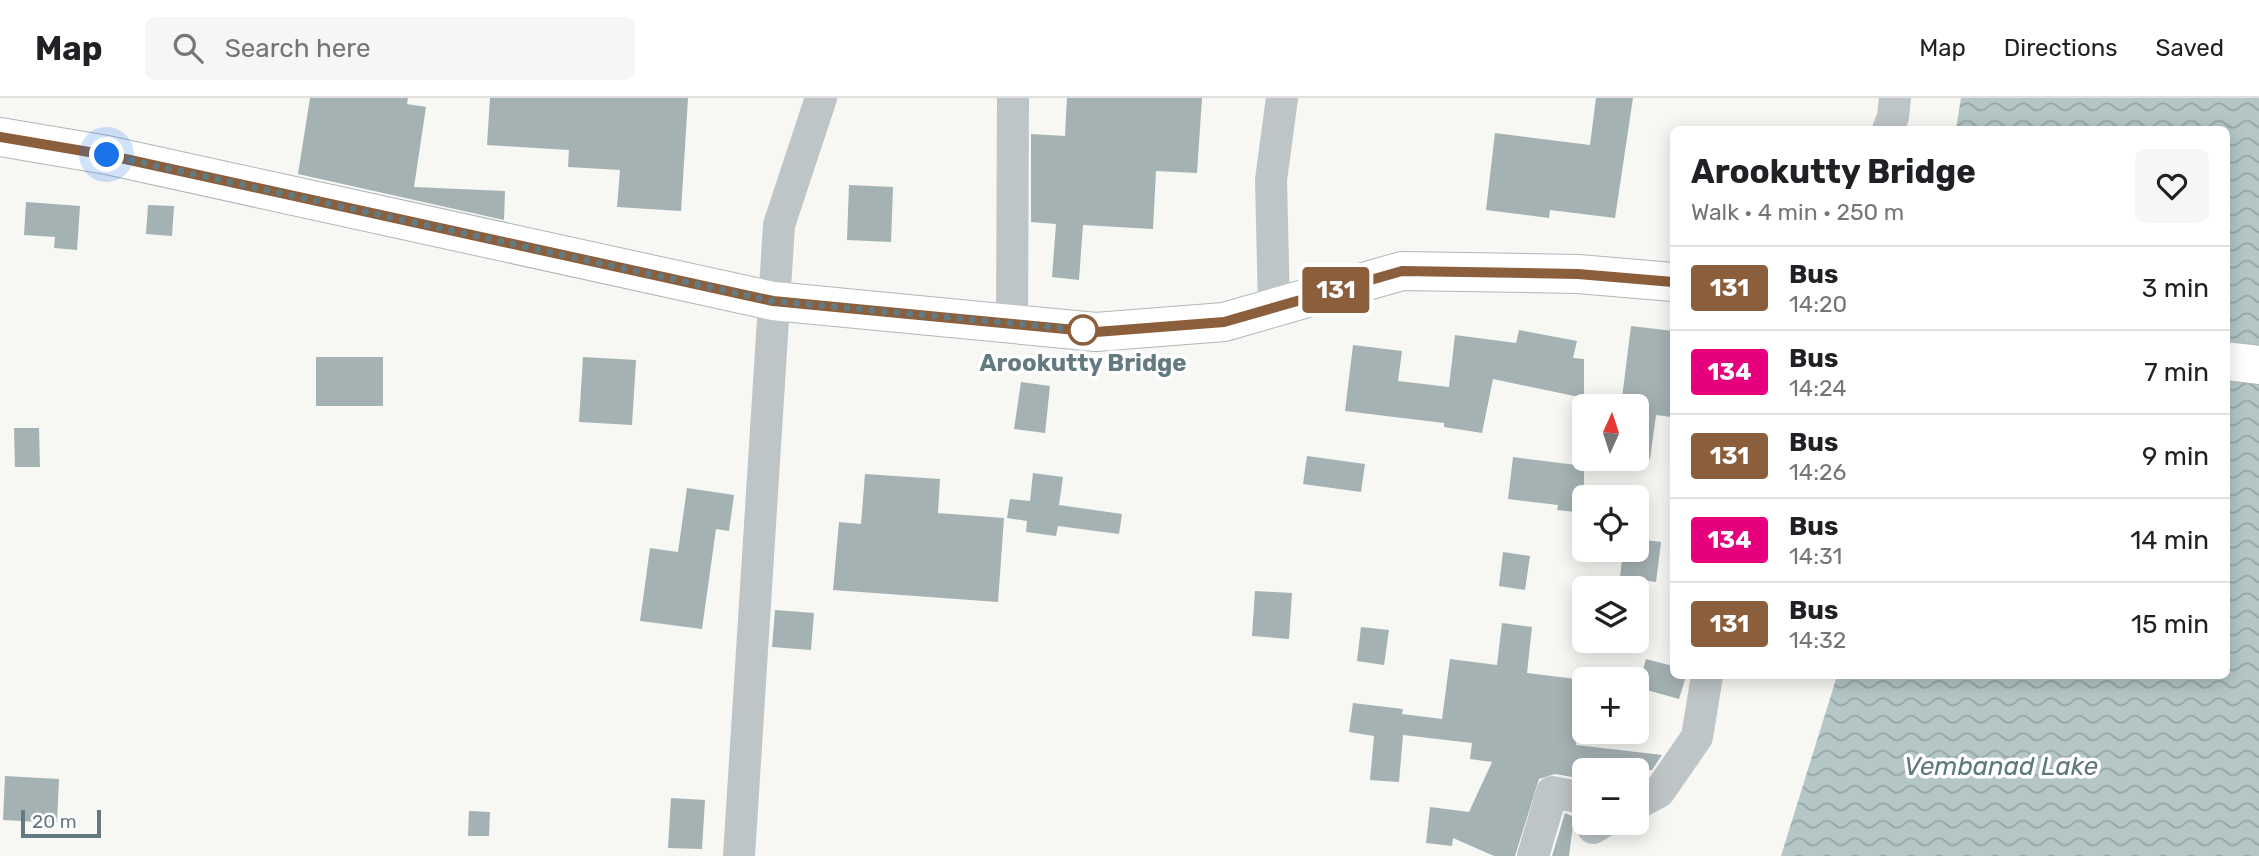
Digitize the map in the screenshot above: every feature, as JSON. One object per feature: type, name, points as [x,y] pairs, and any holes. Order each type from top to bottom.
[{"type":"main road","points":[[0,137],[107,155],[773,301],[1096,332],[1224,322],[1402,271],[1578,274],[1670,282]]},
{"type":"main road","points":[[2230,361],[2259,365]]},
{"type":"street","points":[[739,856],[779,225],[821,98]]},
{"type":"street","points":[[1012,324],[1013,98]]},
{"type":"street","points":[[1274,307],[1271,180],[1282,98]]},
{"type":"street","points":[[1890,126],[1895,98]]},
{"type":"street","points":[[1649,797],[1659,792],[1697,737],[1707,679]]},
{"type":"street","points":[[1533,856],[1552,792],[1572,797]]},
{"type":"water","name":"Vembanad Lake","points":[[1961,98],[2259,98],[2259,856],[1781,856],[1836,679],[2230,679],[2230,126],[1956,126]]},
{"type":"building","points":[[310,98],[408,98],[407,104],[426,107],[414,187],[505,191],[504,220],[298,174]]},
{"type":"building","points":[[490,98],[688,98],[681,211],[617,207],[620,170],[568,167],[569,150],[487,145]]},
{"type":"building","points":[[1067,98],[1202,98],[1197,173],[1156,171],[1153,229],[1083,225],[1079,280],[1052,277],[1056,224],[1031,222],[1031,134],[1065,136]]},
{"type":"building","points":[[1596,98],[1633,98],[1615,218],[1550,210],[1549,218],[1486,210],[1495,133],[1590,145]]},
{"type":"building","points":[[849,185],[893,187],[891,242],[847,240]]},
{"type":"building","points":[[26,202],[80,206],[77,250],[54,248],[55,237],[24,235]]},
{"type":"building","points":[[148,205],[174,206],[172,236],[146,234]]},
{"type":"building","points":[[1631,326],[1670,331],[1670,417],[1656,415],[1650,459],[1649,394],[1622,394]]},
{"type":"building","points":[[1519,330],[1577,341],[1573,358],[1584,359],[1584,394],[1572,395],[1493,379],[1482,433],[1444,427],[1444,423],[1345,411],[1353,345],[1402,351],[1398,381],[1449,387],[1455,335],[1516,343]]},
{"type":"building","points":[[316,357],[383,357],[383,406],[316,406]]},
{"type":"building","points":[[583,357],[636,360],[632,425],[579,422]]},
{"type":"building","points":[[1021,382],[1050,386],[1045,433],[1014,429]]},
{"type":"building","points":[[14,428],[39,428],[40,467],[15,467]]},
{"type":"building","points":[[1307,456],[1365,464],[1361,492],[1303,484]]},
{"type":"building","points":[[1513,457],[1572,464],[1572,471],[1584,471],[1584,485],[1572,485],[1572,512],[1557,510],[1558,505],[1508,499]]},
{"type":"building","points":[[1033,473],[1063,477],[1059,505],[1122,514],[1119,534],[1058,526],[1056,536],[1026,532],[1027,521],[1007,518],[1010,499],[1030,501]]},
{"type":"building","points":[[865,474],[940,479],[938,513],[1004,518],[998,602],[833,590],[839,522],[861,524]]},
{"type":"building","points":[[687,488],[734,495],[729,531],[716,529],[702,629],[640,621],[650,548],[678,552]]},
{"type":"building","points":[[1649,541],[1661,542],[1656,582],[1649,581],[1649,576],[1620,576],[1622,562],[1649,562]]},
{"type":"building","points":[[1503,552],[1530,556],[1525,590],[1499,586]]},
{"type":"building","points":[[1255,591],[1292,593],[1289,639],[1252,636]]},
{"type":"building","points":[[775,610],[814,613],[811,650],[772,647]]},
{"type":"building","points":[[1502,623],[1532,627],[1527,673],[1572,679],[1572,744],[1662,755],[1652,770],[1649,770],[1649,758],[1572,758],[1572,777],[1555,774],[1539,779],[1515,856],[1494,856],[1453,838],[1452,846],[1426,843],[1430,807],[1469,812],[1492,762],[1470,759],[1472,743],[1403,735],[1399,782],[1370,780],[1374,736],[1349,732],[1353,703],[1403,709],[1402,714],[1442,719],[1450,659],[1497,665]]},
{"type":"building","points":[[1361,627],[1389,630],[1384,665],[1357,661]]},
{"type":"building","points":[[1646,659],[1670,665],[1670,679],[1685,679],[1679,699],[1649,691],[1649,667],[1644,667]]},
{"type":"building","points":[[5,776],[59,779],[57,823],[3,820]]},
{"type":"building","points":[[671,798],[705,800],[702,849],[668,848]]},
{"type":"building","points":[[469,811],[490,812],[489,836],[468,836]]},
{"type":"building","points":[[1565,813],[1572,816],[1569,856],[1552,856]]},
{"type":"bus line","name":"131","points":[[0,137],[107,155],[773,301],[1096,332],[1224,322],[1402,271],[1578,274],[1670,282]]},
{"type":"place","name":"Arookutty Bridge","points":[[1083,330]]},
{"type":"route","points":[[107,155],[773,301],[1083,330]]}]
